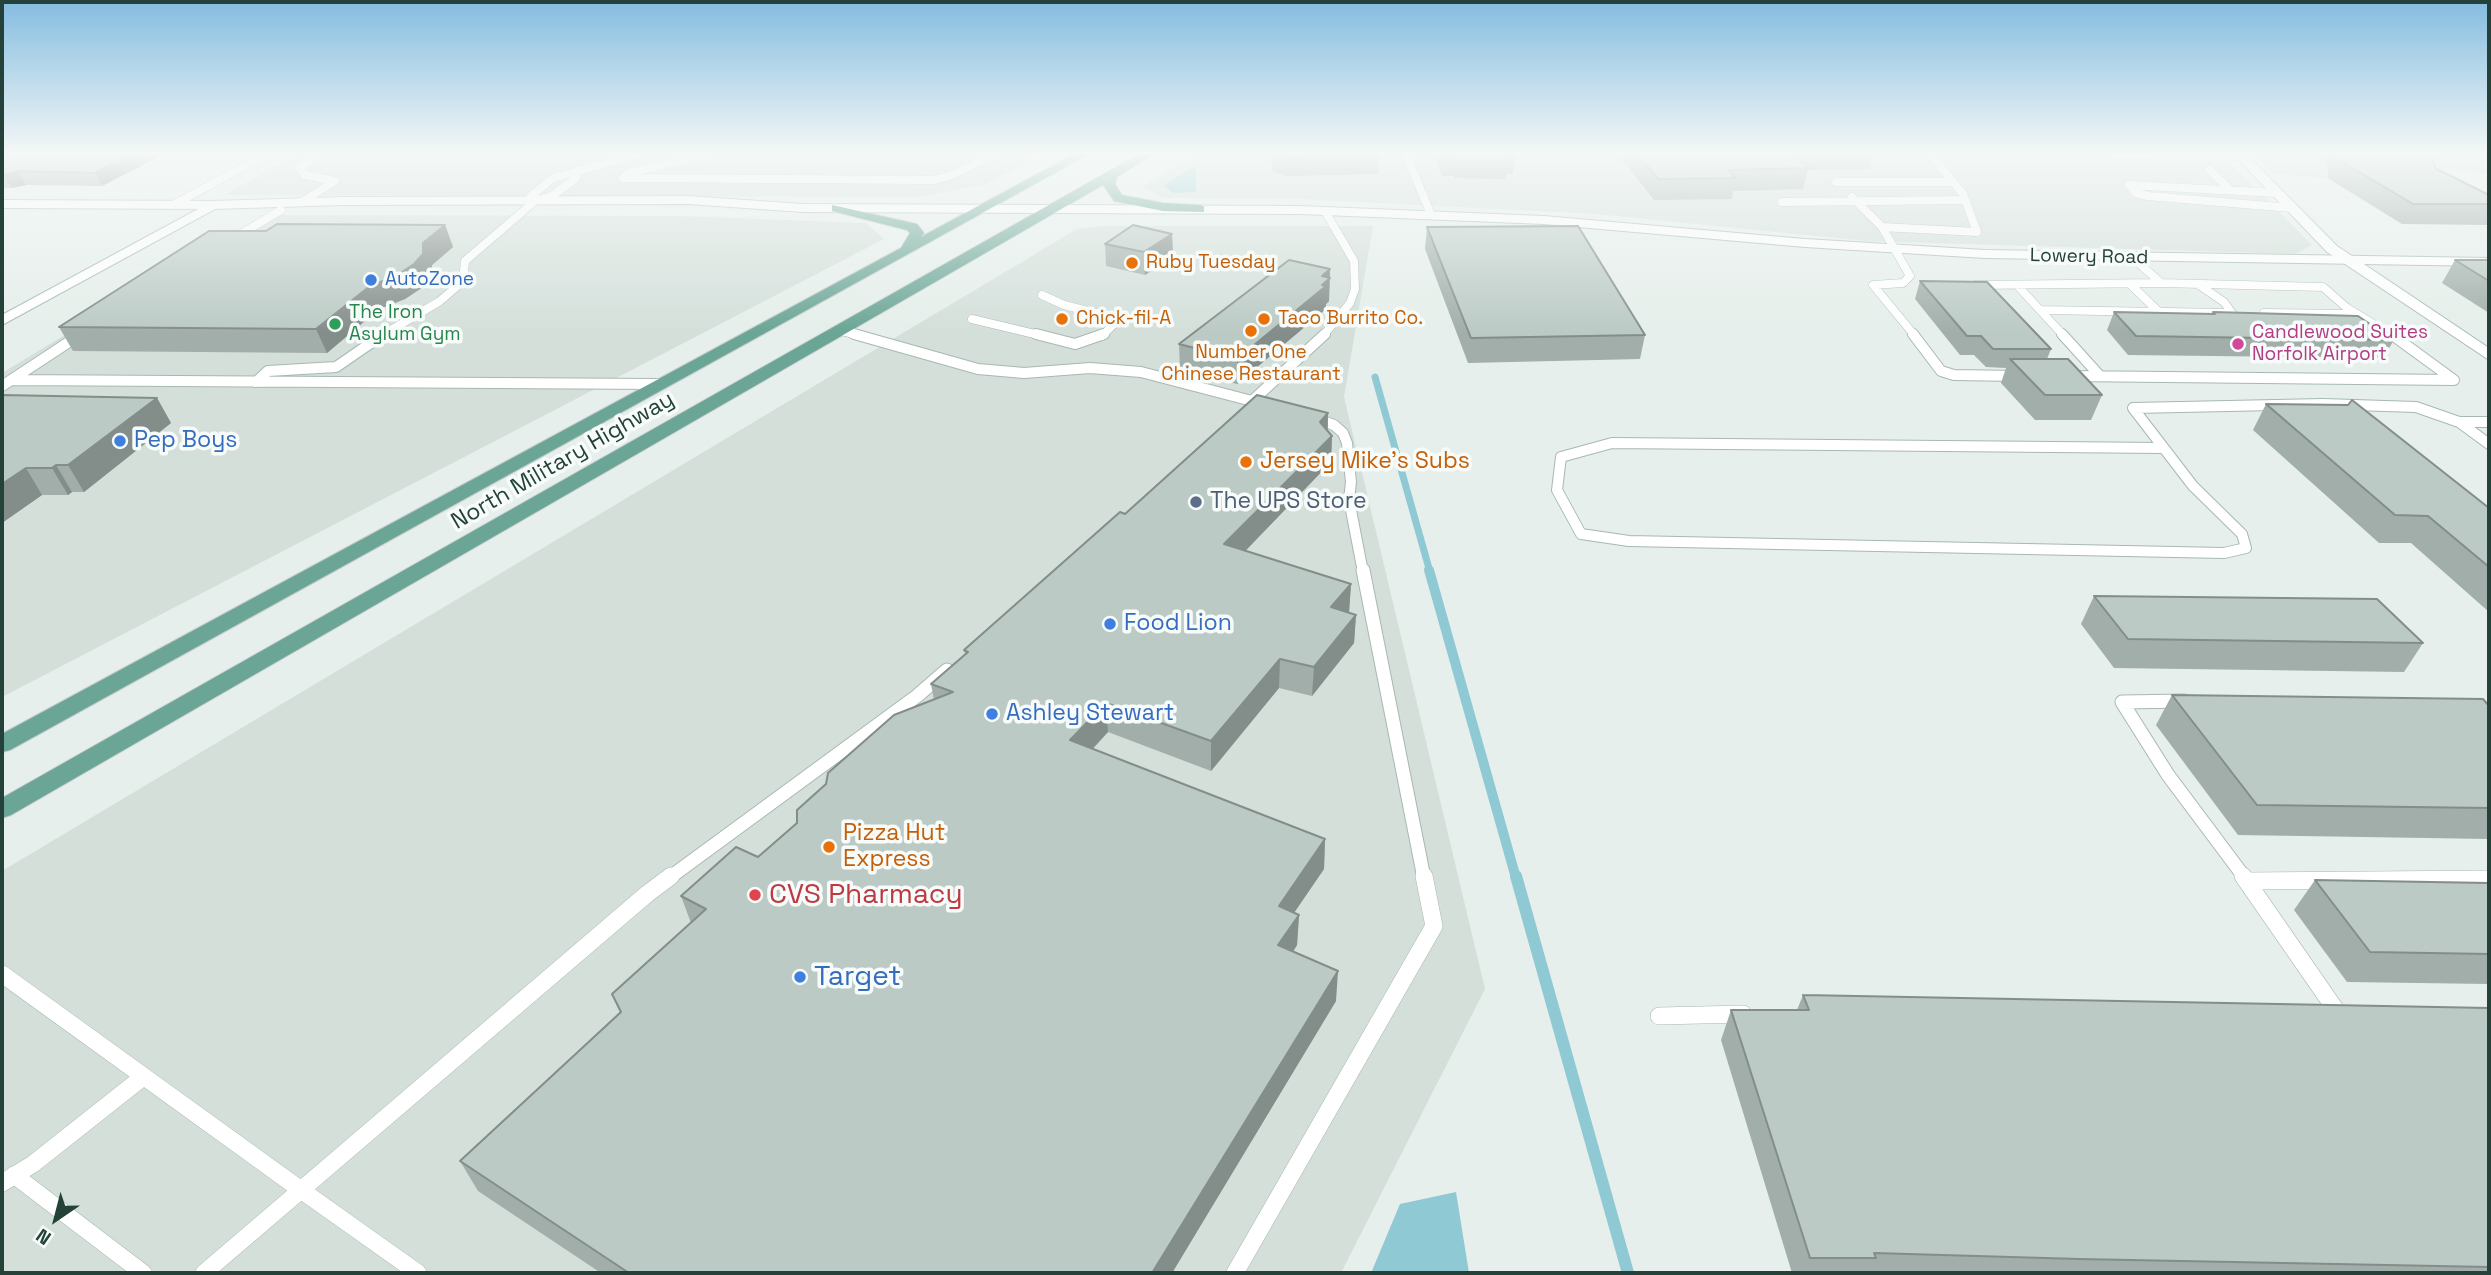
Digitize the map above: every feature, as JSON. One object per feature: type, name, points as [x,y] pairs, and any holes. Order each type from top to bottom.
[{"type":"main road","points":[[858,214],[912,227],[917,233],[906,250]]},
{"type":"main road","name":"North Military Highway","points":[[2,744],[975,214]]},
{"type":"main road","name":"North Military Highway","points":[[2,809],[1044,214]]},
{"type":"street","points":[[2,321],[198,214]]},
{"type":"street","name":"Lowery Road","points":[[1098,214],[1126,217],[1299,218],[1323,214]]},
{"type":"street","name":"Lowery Road","points":[[1352,214],[1544,220],[1895,250],[2133,258],[2489,262]]},
{"type":"street","points":[[2298,214],[2349,262],[2489,355]]},
{"type":"lane","points":[[228,242],[275,214]]},
{"type":"lane","points":[[256,382],[268,371],[336,367],[394,327],[440,302],[463,281],[465,261],[519,214]]},
{"type":"lane","points":[[1247,406],[1334,327],[1350,303],[1356,276],[1354,261],[1326,214]]},
{"type":"lane","points":[[1868,214],[1882,227],[1910,276],[1905,281]]},
{"type":"lane","points":[[1882,227],[1977,232],[1970,214]]},
{"type":"lane","points":[[2133,258],[2161,283]]},
{"type":"lane","points":[[1917,281],[1873,285],[1891,310],[1928,351],[1941,371],[1954,375],[2034,376]]},
{"type":"lane","points":[[1963,285],[2161,283],[2323,288],[2454,380],[2060,376]]},
{"type":"lane","points":[[2130,284],[2159,312]]},
{"type":"lane","points":[[2017,285],[2100,376]]},
{"type":"lane","points":[[2199,285],[2224,302],[2232,313]]},
{"type":"lane","points":[[972,319],[1075,344],[1101,337],[1115,324],[1107,316],[1064,305],[1042,295]]},
{"type":"lane","points":[[2040,310],[2358,314]]},
{"type":"lane","points":[[2,386],[92,328]]},
{"type":"lane","points":[[841,331],[978,369],[1024,373],[1090,368],[1141,372],[1247,406],[1275,407]]},
{"type":"lane","points":[[12,380],[659,384]]},
{"type":"lane","points":[[2163,448],[1612,443],[1561,457],[1557,490],[1581,534],[1629,541],[2224,553],[2245,548],[2242,534],[2193,486],[2133,408],[2323,404],[2416,407],[2459,422],[2489,444]]},
{"type":"lane","points":[[1235,1273],[1434,926],[1349,500],[1351,482],[1347,443],[1343,433],[1334,425],[1298,413]]},
{"type":"lane","points":[[2459,422],[2489,422]]},
{"type":"lane","points":[[204,1273],[647,894],[918,696],[961,658]]},
{"type":"lane","points":[[2200,701],[2122,702],[2168,775],[2347,1017],[2315,1016]]},
{"type":"lane","points":[[2247,881],[2489,879]]},
{"type":"lane","points":[[2,974],[418,1273]]},
{"type":"lane","points":[[1659,1016],[1763,1014]]},
{"type":"lane","points":[[143,1077],[33,1164],[8,1179],[143,1273]]},
{"type":"shaded area","points":[[1586,214],[2280,214],[2312,245],[2295,254],[1866,241]]},
{"type":"shaded area","points":[[263,215],[682,216],[866,223],[884,239],[2,697],[2,373]]},
{"type":"shaded area","points":[[1101,226],[1373,226],[1344,397],[1485,989],[1341,1273],[2,1273],[2,871],[1077,229]]},
{"type":"water","points":[[1456,1192],[1469,1273],[1371,1273],[1400,1204]]},
{"type":"building","points":[[277,224],[445,225],[423,243],[423,254],[414,264],[396,276],[370,286],[316,329],[59,327],[209,231],[266,231]]},
{"type":"building","points":[[1133,225],[1172,234],[1144,252],[1105,244]]},
{"type":"building","points":[[1578,226],[1645,335],[1471,338],[1427,227]]},
{"type":"building","points":[[1289,260],[1330,269],[1322,276],[1330,278],[1322,285],[1326,286],[1237,359],[1179,344]]},
{"type":"building","points":[[2455,260],[2489,260],[2489,281]]},
{"type":"building","points":[[1920,281],[1987,282],[2051,349],[1993,349],[1981,336],[1967,336]]},
{"type":"building","points":[[2114,312],[2358,316],[2394,340],[2136,336]]},
{"type":"building","points":[[2010,359],[2068,359],[2102,395],[2045,395]]},
{"type":"building","points":[[2,395],[157,398],[68,465],[26,468],[2,484]]},
{"type":"building","points":[[1257,395],[1328,413],[1320,422],[1332,436],[1224,544],[1351,584],[1331,607],[1356,615],[1314,667],[1280,659],[1211,741],[1106,703],[1070,740],[1325,839],[1279,906],[1299,915],[1278,945],[1338,971],[1152,1273],[629,1273],[460,1161],[621,1012],[612,994],[706,909],[681,896],[736,847],[758,857],[797,823],[797,810],[826,784],[828,773],[894,715],[953,692],[931,684],[968,652],[964,650],[1120,512],[1125,514]]},
{"type":"building","points":[[2352,400],[2489,508],[2489,567],[2428,516],[2395,515],[2266,404],[2348,405]]},
{"type":"building","points":[[2094,596],[2377,599],[2423,643],[2128,639]]},
{"type":"building","points":[[2172,695],[2483,699],[2489,706],[2489,808],[2257,805]]},
{"type":"building","points":[[2315,880],[2489,883],[2489,954],[2370,952]]},
{"type":"building","points":[[1803,995],[2489,1008],[2489,1267],[1874,1253],[1876,1258],[1810,1258],[1731,1010],[1809,1010]]},
{"type":"waterway","points":[[1375,377],[1430,572]]},
{"type":"waterway","points":[[1429,570],[1516,878]]},
{"type":"waterway","points":[[1516,876],[1628,1273]]},
{"type":"place","name":"Ruby Tuesday","points":[[1132,263]]},
{"type":"place","name":"AutoZone","points":[[371,280]]},
{"type":"place","name":"Chick-fil-A","points":[[1062,319]]},
{"type":"place","name":"Taco Burrito Co.","points":[[1264,319]]},
{"type":"place","name":"The Iron Asylum Gym","points":[[335,324]]},
{"type":"place","name":"Number One Chinese Restaurant","points":[[1251,331]]},
{"type":"place","name":"Candlewood Suites Norfolk Airport","points":[[2238,344]]},
{"type":"place","name":"Pep Boys","points":[[120,441]]},
{"type":"place","name":"Jersey Mike's Subs","points":[[1246,462]]},
{"type":"place","name":"The UPS Store","points":[[1196,502]]},
{"type":"place","name":"Food Lion","points":[[1110,624]]},
{"type":"place","name":"Ashley Stewart","points":[[992,714]]},
{"type":"place","name":"Pizza Hut Express","points":[[829,847]]},
{"type":"place","name":"CVS Pharmacy","points":[[755,895]]},
{"type":"place","name":"Target","points":[[800,977]]}]
